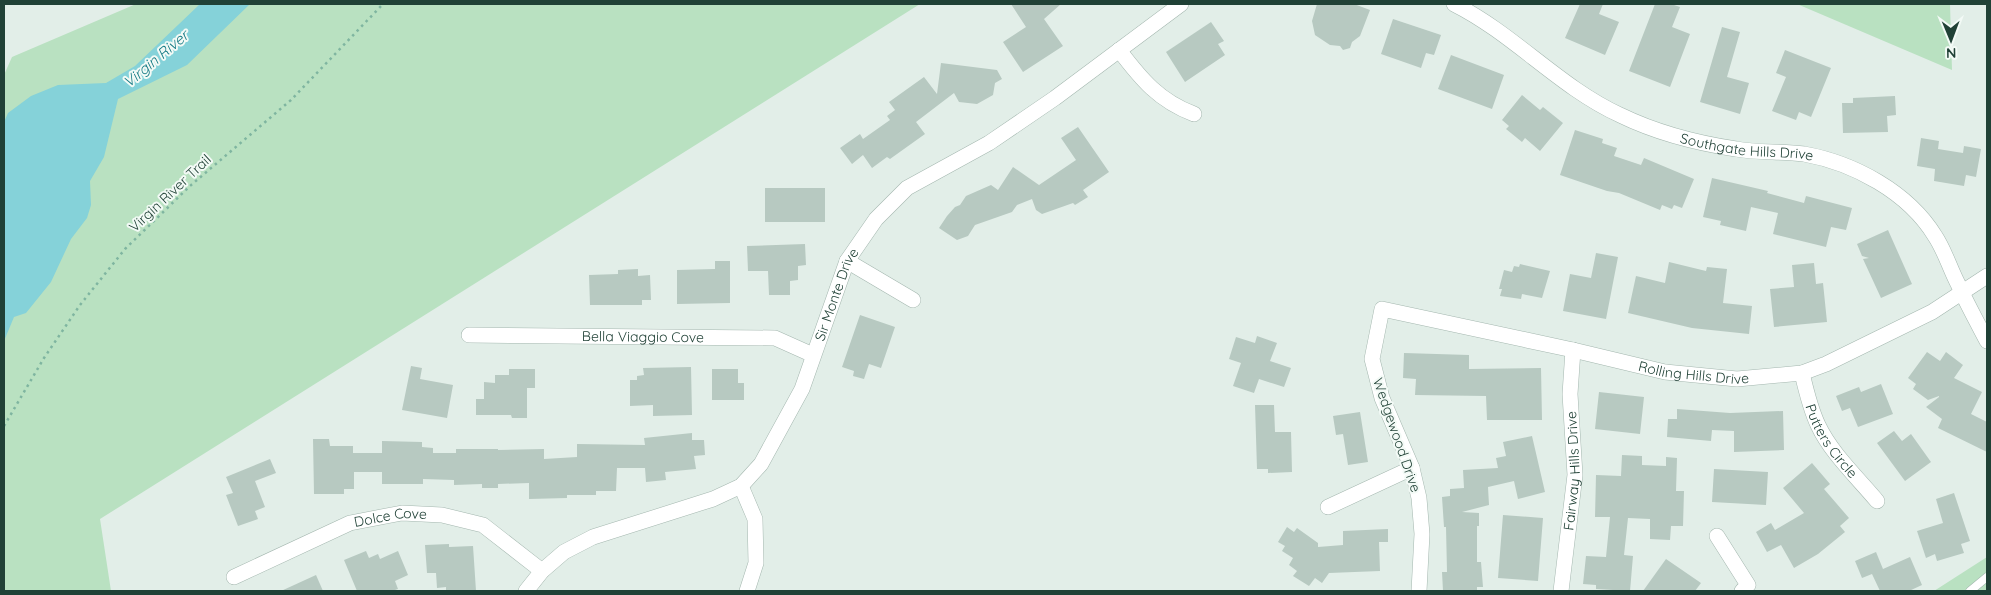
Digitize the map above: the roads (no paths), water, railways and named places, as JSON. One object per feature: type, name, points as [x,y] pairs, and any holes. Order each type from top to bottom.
[{"type":"street","name":"Sir Monte Drive","points":[[526,591],[542,572],[564,552],[594,537],[714,499],[741,486],[761,464],[802,389],[847,261],[876,219],[907,188],[989,143],[1055,98],[1181,4]]},
{"type":"street","name":"Southgate Hills Drive","points":[[1454,4],[1498,30],[1583,94],[1619,115],[1658,131],[1698,142],[1739,150],[1803,154],[1848,166],[1868,176],[1905,202],[1936,236],[1962,293],[1987,341]]},
{"type":"street","points":[[1119,50],[1142,80],[1157,94],[1194,114]]},
{"type":"street","points":[[847,261],[913,300]]},
{"type":"street","name":"Rolling Hills Drive","points":[[1382,309],[1574,350],[1664,372],[1737,379],[1802,373],[1826,364],[1932,312],[1987,276]]},
{"type":"street","name":"Wedgewood Drive","points":[[1382,309],[1372,359],[1382,398],[1412,468],[1419,498],[1422,534],[1419,591]]},
{"type":"street","name":"Bella Viaggio Cove","points":[[470,335],[775,338],[813,355]]},
{"type":"street","name":"Fairway Hills Drive","points":[[1561,591],[1576,475],[1570,394],[1574,350]]},
{"type":"street","name":"Putters Circle","points":[[1802,373],[1808,399],[1818,426],[1829,443],[1877,501]]},
{"type":"street","points":[[1328,507],[1412,468]]},
{"type":"street","points":[[741,486],[755,519],[756,563],[747,591]]},
{"type":"street","name":"Dolce Cove","points":[[234,577],[350,523],[402,513],[442,515],[483,525],[542,572]]},
{"type":"street","points":[[1717,536],[1748,585],[1742,591]]},
{"type":"lane","points":[[1970,591],[1987,576]]},
{"type":"water","name":"Virgin River","points":[[200,4],[250,4],[187,65],[118,99],[104,157],[90,181],[91,205],[87,218],[71,239],[51,282],[26,313],[14,317],[4,341],[4,122],[8,113],[31,96],[58,85],[106,83],[135,66]]}]
